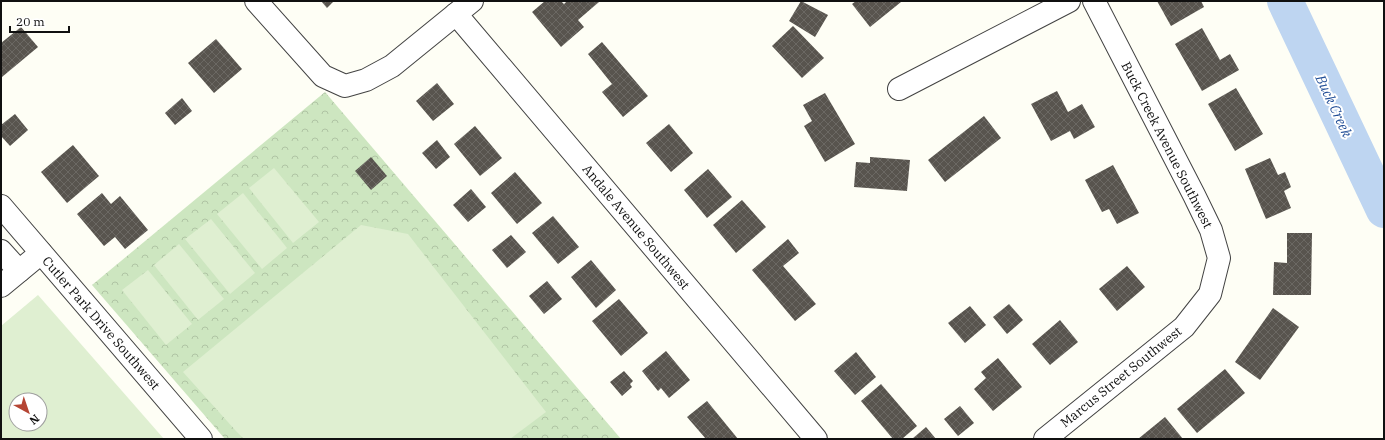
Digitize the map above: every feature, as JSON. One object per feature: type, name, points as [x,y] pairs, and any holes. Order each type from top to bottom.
[{"type":"street","points":[[256,1],[323,76],[345,86],[366,80],[392,66],[464,8]]},
{"type":"street","points":[[899,89],[1069,1]]},
{"type":"street","name":"Buck Creek Avenue Southwest","points":[[1094,1],[1211,230],[1219,258],[1210,294]]},
{"type":"street","name":"Andale Avenue Southwest","points":[[464,8],[816,439]]},
{"type":"street","name":"Cutler Park Drive Southwest","points":[[1,206],[201,439]]},
{"type":"street","points":[[1,250],[19,271]]},
{"type":"street","points":[[1,286],[41,253]]},
{"type":"street","name":"Marcus Street Southwest","points":[[1045,439],[1184,327],[1210,294]]},
{"type":"green space","points":[[325,92],[621,439],[225,439],[92,285]]},
{"type":"green space","points":[[274,168],[319,222],[293,243],[249,188]]},
{"type":"green space","points":[[243,193],[287,248],[262,269],[217,214]]},
{"type":"green space","points":[[211,219],[255,273],[230,294],[185,239]]},
{"type":"green space","points":[[361,225],[408,234],[546,412],[510,439],[244,439],[236,431],[183,372]]},
{"type":"green space","points":[[179,244],[224,299],[198,320],[154,265]]},
{"type":"green space","points":[[148,270],[192,324],[166,345],[122,290]]},
{"type":"green space","points":[[38,295],[164,439],[1,439],[1,326]]},
{"type":"building","points":[[321,1],[334,1],[327,8]]},
{"type":"building","points":[[545,1],[561,1],[564,4],[567,1],[599,2],[578,20],[584,27],[561,47],[532,12]]},
{"type":"building","points":[[801,1],[828,15],[815,37],[789,21]]},
{"type":"building","points":[[856,1],[901,2],[870,27],[852,4]]},
{"type":"building","points":[[1157,1],[1201,1],[1204,7],[1171,26]]},
{"type":"building","points":[[793,26],[824,58],[802,78],[772,46]]},
{"type":"building","points":[[21,27],[38,47],[2,77],[1,43]]},
{"type":"building","points":[[1202,28],[1220,60],[1230,54],[1239,70],[1202,91],[1175,44]]},
{"type":"building","points":[[216,39],[242,69],[214,93],[188,63]]},
{"type":"building","points":[[602,42],[648,96],[623,117],[602,92],[612,84],[588,54]]},
{"type":"building","points":[[437,83],[454,104],[433,121],[416,101]]},
{"type":"building","points":[[1236,88],[1263,134],[1235,151],[1208,104]]},
{"type":"building","points":[[1057,91],[1068,112],[1082,104],[1095,127],[1074,139],[1070,131],[1051,141],[1031,104]]},
{"type":"building","points":[[825,93],[855,144],[825,162],[804,126],[812,121],[803,105]]},
{"type":"building","points":[[182,98],[192,111],[175,125],[165,113]]},
{"type":"building","points":[[15,114],[28,130],[10,146],[1,136],[1,125]]},
{"type":"building","points":[[984,116],[1001,138],[945,182],[928,160]]},
{"type":"building","points":[[669,124],[693,153],[671,172],[646,143]]},
{"type":"building","points":[[475,126],[502,158],[480,176],[454,144]]},
{"type":"building","points":[[437,140],[450,157],[436,169],[422,153]]},
{"type":"building","points":[[73,145],[99,176],[67,203],[41,172]]},
{"type":"building","points":[[371,157],[387,176],[371,190],[355,171]]},
{"type":"building","points":[[870,157],[910,160],[907,191],[854,187],[856,162],[870,163]]},
{"type":"building","points":[[1270,158],[1278,175],[1285,172],[1291,187],[1284,191],[1291,208],[1266,219],[1245,169]]},
{"type":"building","points":[[1113,165],[1139,213],[1117,224],[1109,209],[1102,212],[1085,180]]},
{"type":"building","points":[[708,169],[732,197],[707,218],[684,190]]},
{"type":"building","points":[[515,172],[542,203],[517,224],[491,193]]},
{"type":"building","points":[[471,189],[486,207],[468,222],[453,205]]},
{"type":"building","points":[[102,193],[111,204],[120,196],[148,230],[125,249],[115,237],[104,246],[77,214]]},
{"type":"building","points":[[742,200],[766,227],[736,253],[713,225]]},
{"type":"building","points":[[553,216],[579,247],[558,264],[532,233]]},
{"type":"building","points":[[1287,233],[1312,233],[1311,295],[1273,295],[1274,262],[1287,263]]},
{"type":"building","points":[[511,235],[526,252],[507,268],[492,250]]},
{"type":"building","points":[[788,239],[799,253],[783,266],[816,304],[795,321],[752,270]]},
{"type":"building","points":[[591,260],[616,290],[596,308],[571,277]]},
{"type":"building","points":[[1127,266],[1145,287],[1117,311],[1099,289]]},
{"type":"building","points":[[547,281],[562,299],[544,314],[529,296]]},
{"type":"building","points":[[619,299],[648,333],[621,356],[592,321]]},
{"type":"building","points":[[1009,304],[1023,320],[1007,334],[993,317]]},
{"type":"building","points":[[970,306],[986,325],[965,343],[948,323]]},
{"type":"building","points":[[1273,308],[1299,327],[1260,380],[1235,362]]},
{"type":"building","points":[[1060,320],[1078,342],[1050,365],[1032,344]]},
{"type":"building","points":[[666,351],[690,380],[669,398],[661,388],[658,391],[642,371]]},
{"type":"building","points":[[856,352],[876,377],[855,395],[834,371]]},
{"type":"building","points":[[998,358],[1022,387],[993,411],[974,389],[986,378],[981,372]]},
{"type":"building","points":[[1225,369],[1245,393],[1197,433],[1177,409]]},
{"type":"building","points":[[624,371],[633,381],[630,384],[632,387],[622,396],[610,382]]},
{"type":"building","points":[[881,384],[917,426],[902,439],[893,439],[861,401]]},
{"type":"building","points":[[707,401],[738,439],[706,439],[687,417]]},
{"type":"building","points":[[960,406],[974,423],[958,436],[944,419]]},
{"type":"building","points":[[1165,417],[1183,439],[1138,439]]},
{"type":"building","points":[[926,427],[936,439],[912,439]]},
{"type":"waterway","name":"Buck Creek","points":[[1285,1],[1384,210]]}]
